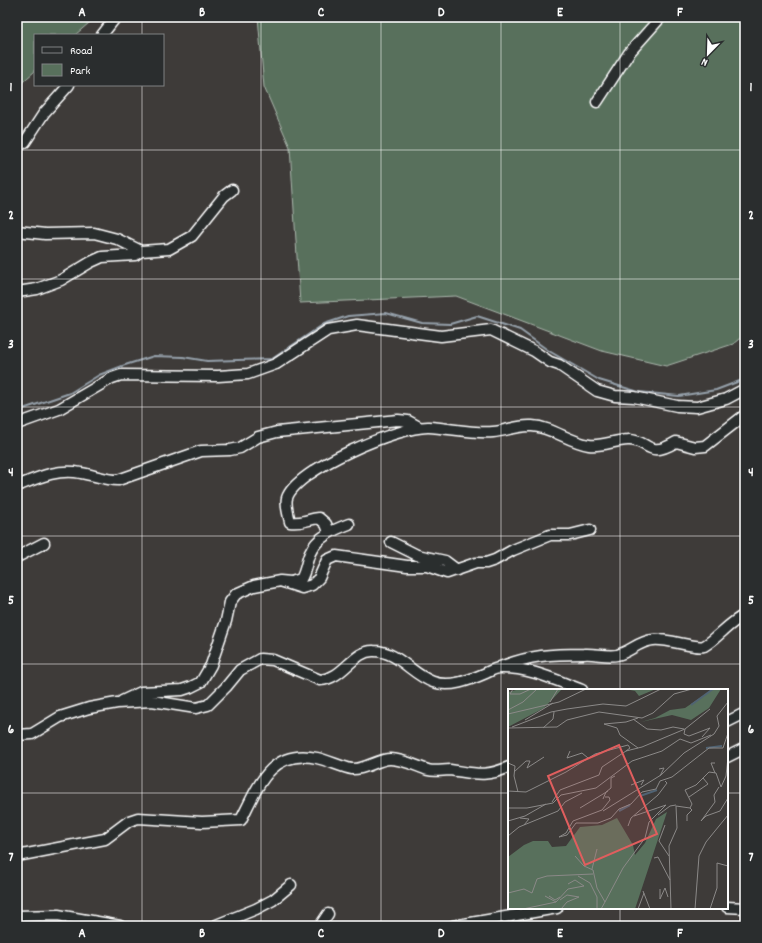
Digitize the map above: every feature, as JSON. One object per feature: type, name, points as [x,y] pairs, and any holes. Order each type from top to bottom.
[{"type":"street","points":[[103,34],[116,17]]},
{"type":"street","points":[[596,102],[629,53],[661,17]]},
{"type":"street","points":[[17,147],[25,142],[44,112],[68,86]]},
{"type":"street","points":[[17,292],[37,289],[61,280],[90,262],[102,257],[135,255],[141,251],[169,249],[192,236],[224,196],[232,190]]},
{"type":"street","points":[[17,231],[45,234],[94,233],[117,239],[141,251]]},
{"type":"street","points":[[17,424],[59,409],[112,378],[121,375],[218,376],[248,374],[276,364],[328,330],[352,325],[367,325],[441,336],[492,330],[534,351],[550,362],[559,365],[588,386],[615,396],[634,397],[676,406],[697,407],[726,399],[745,389]]},
{"type":"street","points":[[329,532],[326,524],[319,518],[309,519],[300,524],[290,522],[286,499],[298,483],[362,445],[399,431],[419,426],[492,432],[532,426],[542,427],[570,440],[589,445],[599,445],[629,440],[647,448],[657,450],[676,442],[695,447],[705,446],[745,415]]},
{"type":"street","points":[[17,486],[41,476],[70,472],[108,480],[118,480],[201,452],[240,448],[258,437],[277,432],[398,420],[408,421],[419,426]]},
{"type":"street","points":[[117,703],[141,692],[182,690],[191,688],[200,682],[211,665],[226,621],[230,602],[236,594],[254,586],[280,581],[291,582],[301,579],[306,571],[310,554],[314,546],[329,532],[349,524]]},
{"type":"street","points":[[280,581],[302,588],[312,585],[319,578],[327,560],[336,556],[407,566],[427,566],[447,573],[476,563],[486,563],[495,560],[513,550],[550,535],[570,535],[590,530]]},
{"type":"street","points":[[391,542],[417,555],[446,561],[457,570]]},
{"type":"street","points":[[17,556],[44,543]]},
{"type":"street","points":[[17,735],[32,734],[60,717],[89,708],[117,703],[152,701],[196,708],[208,705],[226,688],[240,670],[260,659],[273,660],[320,680],[328,680],[336,676],[362,654],[373,650],[389,653],[433,682],[454,684],[523,658],[543,655],[584,654],[616,656],[643,642],[654,639],[676,641],[694,646],[703,646],[736,619],[745,615]]},
{"type":"street","points":[[498,668],[538,673],[579,689]]},
{"type":"street","points":[[728,722],[742,716],[745,713]]},
{"type":"street","points":[[728,756],[745,748]]},
{"type":"street","points":[[17,856],[105,839],[129,821],[138,818],[202,822],[241,820],[262,778],[277,764],[296,755],[316,758],[352,769],[390,759],[411,763],[430,770],[449,770],[468,774],[488,774],[508,767]]},
{"type":"street","points":[[214,926],[273,900],[291,885]]},
{"type":"street","points":[[728,907],[745,908]]},
{"type":"street","points":[[453,926],[551,909]]},
{"type":"street","points":[[320,926],[328,914]]},
{"type":"street","points":[[17,916],[58,915],[120,926]]},
{"type":"green space","points":[[17,17],[96,17],[76,34],[34,34],[34,72],[17,87]]},
{"type":"green space","points":[[258,17],[745,17],[745,334],[733,344],[666,366],[602,351],[456,296],[300,303],[290,147],[264,87]]},
{"type":"waterway","points":[[17,411],[70,393],[99,375],[154,356],[183,357],[207,361],[272,359],[324,324],[348,316],[386,313],[422,323],[450,324],[477,316],[520,330],[549,351],[599,380],[639,392],[679,396],[716,390],[745,379]]}]
